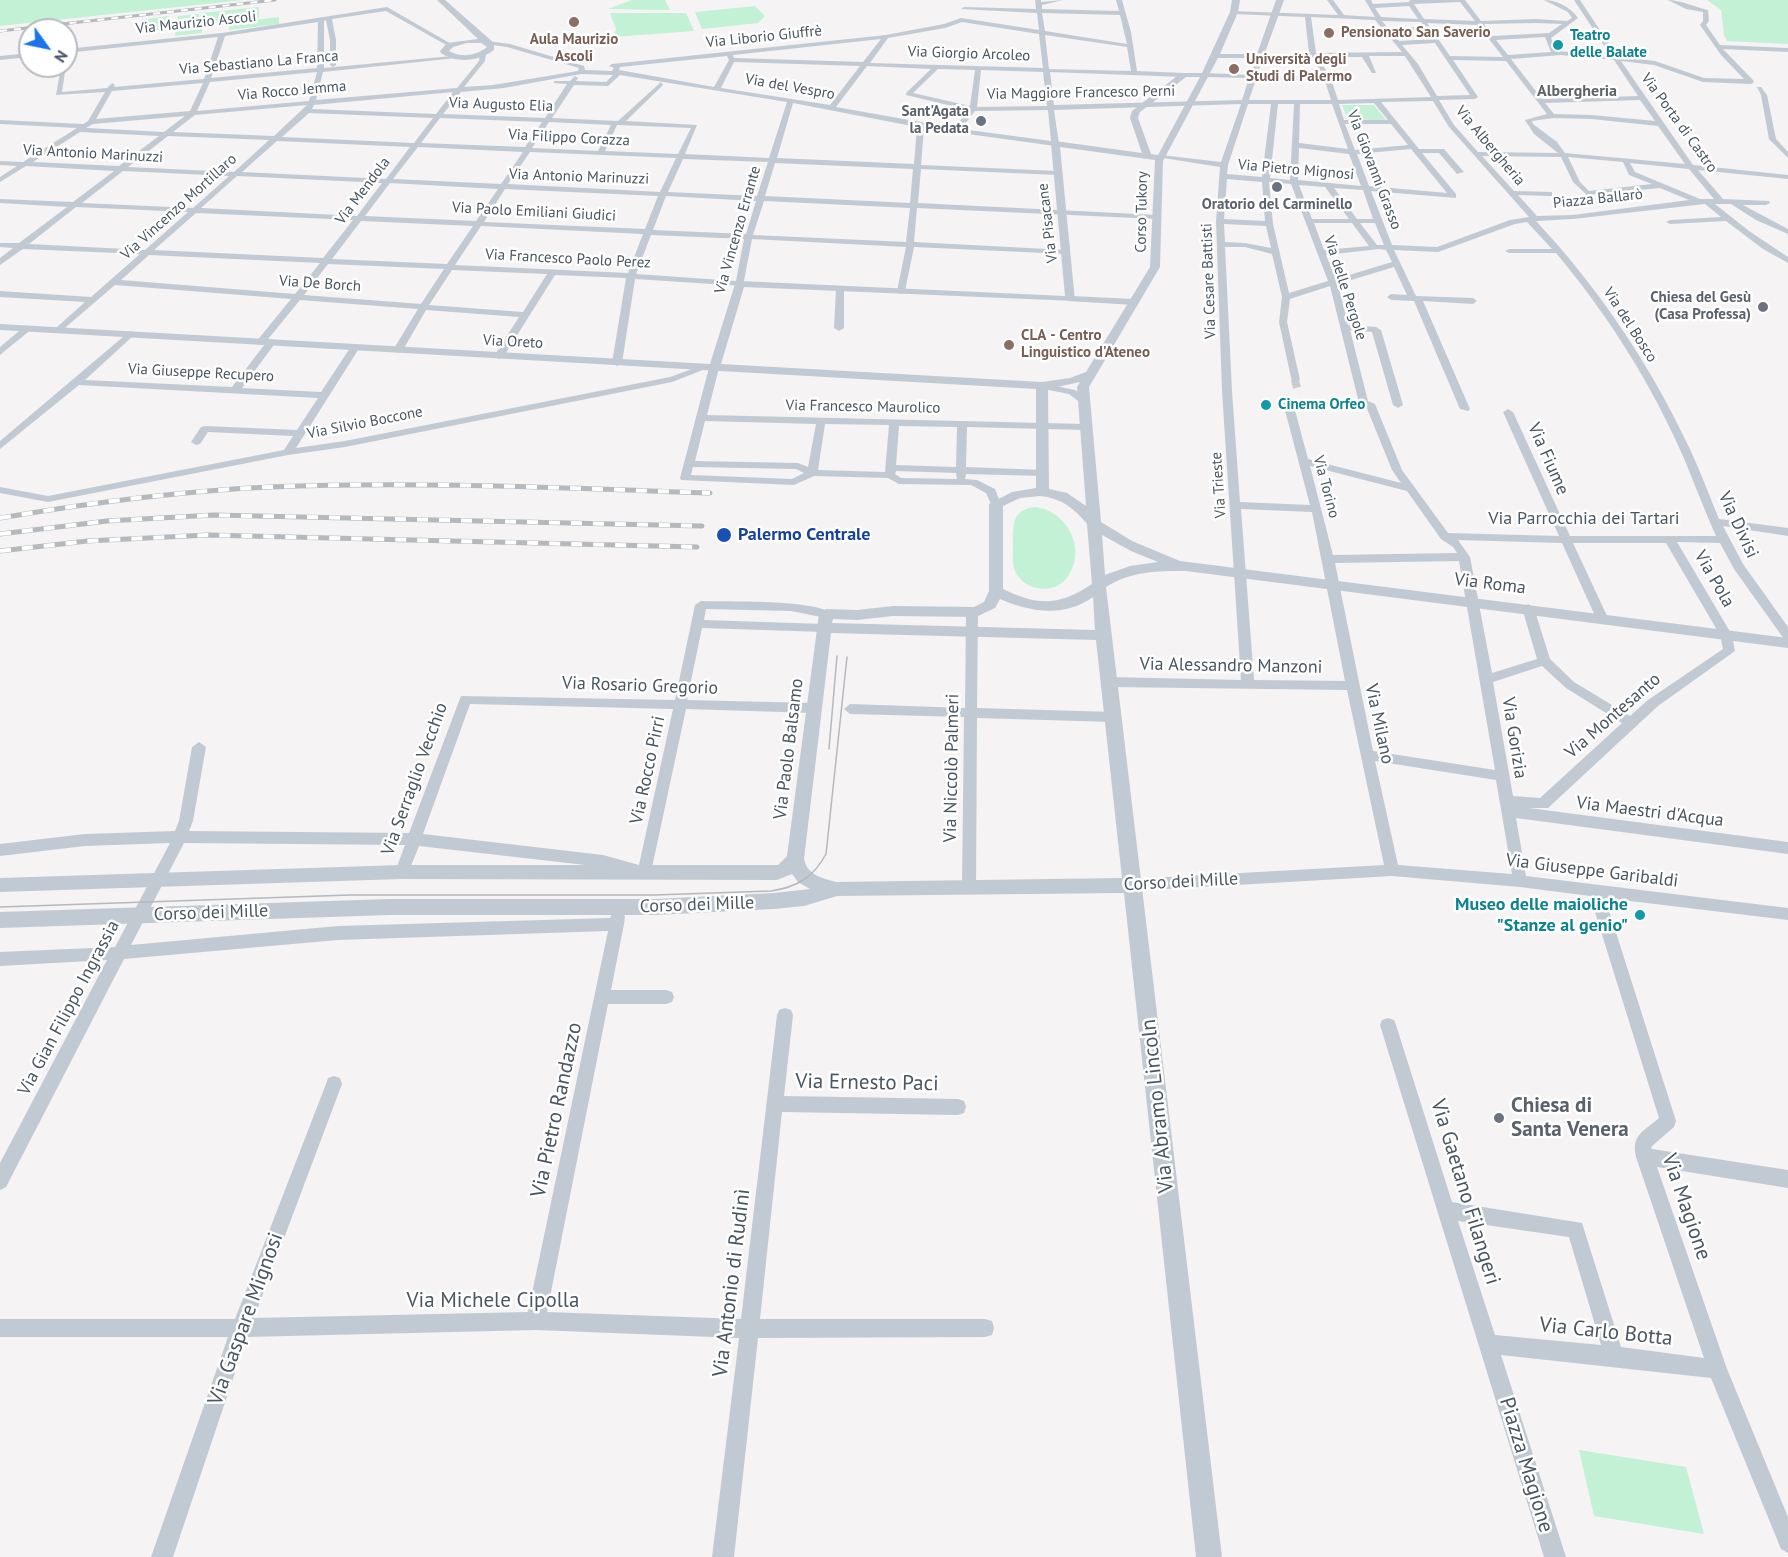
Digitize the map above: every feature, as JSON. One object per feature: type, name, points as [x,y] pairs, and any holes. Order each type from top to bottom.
[{"type":"street","points":[[441,0],[478,33],[491,48],[483,54],[450,56],[447,48],[473,38],[478,33]]},
{"type":"street","points":[[1054,144],[1041,34],[1041,12],[1038,2],[1060,0]]},
{"type":"street","points":[[1119,0],[1134,73]]},
{"type":"street","name":"Corso Tukory","points":[[1084,402],[1083,387],[1155,267],[1160,158],[1215,56],[1234,12],[1236,0]]},
{"type":"street","points":[[1260,56],[1280,0]]},
{"type":"street","points":[[1330,0],[1342,17]]},
{"type":"street","points":[[1370,3],[1411,4],[1412,1],[1462,0],[1551,116]]},
{"type":"street","points":[[1547,0],[1570,11],[1575,18],[1548,37],[1555,54]]},
{"type":"street","name":"Via Porta di Castro","points":[[1577,0],[1691,167],[1720,201]]},
{"type":"street","points":[[1671,0],[1692,9],[1706,11]]},
{"type":"street","points":[[1694,0],[1706,11],[1706,21],[1703,25]]},
{"type":"street","name":"Via Albergheria","points":[[1370,3],[1378,21],[1408,54],[1451,126],[1511,193],[1558,251]]},
{"type":"street","points":[[1411,4],[1450,58],[1507,58],[1555,54],[1655,63],[1703,80],[1751,81],[1723,54],[1692,9]]},
{"type":"street","points":[[1122,13],[1041,12],[962,7],[961,20],[1130,46]]},
{"type":"street","name":"Via Maurizio Ascoli","points":[[78,52],[222,35],[387,9],[447,48]]},
{"type":"street","points":[[1234,12],[1480,23],[1536,21],[1567,23]]},
{"type":"street","points":[[1308,16],[1311,51],[1314,56]]},
{"type":"street","points":[[329,18],[333,40],[333,65]]},
{"type":"street","points":[[314,103],[323,42],[321,20]]},
{"type":"street","name":"Via Liborio Giuffrè","points":[[569,63],[630,65],[731,58],[886,37],[945,26],[961,20]]},
{"type":"street","points":[[1386,30],[1428,29]]},
{"type":"street","points":[[0,262],[193,113],[222,35]]},
{"type":"street","points":[[1491,38],[1551,35]]},
{"type":"street","points":[[831,107],[886,37]]},
{"type":"street","points":[[1398,43],[1436,41]]},
{"type":"street","points":[[398,350],[424,306],[528,150],[545,120],[581,72],[582,67],[508,45],[460,42]]},
{"type":"street","points":[[1718,47],[1788,50]]},
{"type":"street","name":"Via Sebastiano La Franca","points":[[320,68],[435,55],[447,48]]},
{"type":"street","name":"Via Mendola","points":[[235,390],[299,296],[415,145],[440,117],[482,61],[483,54]]},
{"type":"street","points":[[1365,54],[1374,72]]},
{"type":"street","points":[[1215,56],[1408,54]]},
{"type":"street","points":[[0,58],[18,56]]},
{"type":"street","name":"Via Cesare Battisti","points":[[1228,396],[1222,302],[1220,221],[1222,176],[1260,56]]},
{"type":"street","name":"Via Giovanni Grasso","points":[[1314,56],[1328,79],[1341,122],[1389,247],[1416,299],[1465,409]]},
{"type":"street","name":"Via Sebastiano La Franca","points":[[62,78],[59,91],[463,57]]},
{"type":"street","points":[[717,88],[731,58]]},
{"type":"street","name":"Via Giorgio Arcoleo","points":[[731,58],[1205,75]]},
{"type":"street","name":"Via Maggiore Francesco Perni","points":[[936,67],[908,93],[973,108],[1244,102],[1376,102],[1475,97],[1450,58]]},
{"type":"street","points":[[573,81],[609,84],[618,73],[615,71],[618,68],[630,65]]},
{"type":"street","points":[[957,129],[973,108],[978,68]]},
{"type":"street","name":"Via Rocco Jemma","points":[[496,86],[581,72]]},
{"type":"street","name":"Via del Vespro","points":[[581,72],[618,73],[791,100],[921,126],[957,129],[1160,158]]},
{"type":"street","points":[[573,81],[598,72]]},
{"type":"street","points":[[1142,106],[1184,75]]},
{"type":"street","points":[[1205,75],[1328,79]]},
{"type":"street","name":"Via Rocco Jemma","points":[[86,126],[193,113],[573,81]]},
{"type":"street","points":[[600,153],[618,123],[661,84]]},
{"type":"street","points":[[0,180],[86,126],[112,86]]},
{"type":"street","points":[[1760,89],[1773,139],[1786,152]]},
{"type":"street","points":[[1540,101],[1643,98]]},
{"type":"street","name":"Via Vincenzo Errante","points":[[708,368],[740,284],[749,236],[774,162],[791,100]]},
{"type":"street","points":[[1376,102],[1415,149]]},
{"type":"street","name":"Via Vincenzo Mortillaro","points":[[59,330],[314,103]]},
{"type":"street","points":[[1275,103],[1266,180],[1269,224],[1286,297],[1283,322],[1295,380]]},
{"type":"street","points":[[1294,183],[1297,103]]},
{"type":"street","name":"Corso Tukory","points":[[1142,106],[1136,111],[1134,118],[1148,157]]},
{"type":"street","name":"Via Augusto Elia","points":[[307,111],[695,126],[679,157]]},
{"type":"street","points":[[1661,124],[1551,116],[1530,123],[1537,135],[1555,144],[1577,182],[1587,193],[1663,185]]},
{"type":"street","points":[[0,122],[86,126]]},
{"type":"street","points":[[1341,122],[1392,122]]},
{"type":"street","name":"Via Filippo Corazza","points":[[86,126],[165,134],[275,140],[1057,173]]},
{"type":"street","points":[[901,291],[910,245],[921,126]]},
{"type":"street","name":"Via Pisacane","points":[[1054,144],[1071,299]]},
{"type":"street","points":[[1296,146],[1353,152],[1415,149],[1441,151],[1461,172]]},
{"type":"street","name":"Via Pietro Mignosi","points":[[1222,176],[1453,196],[1415,149]]},
{"type":"street","points":[[1476,154],[1562,155],[1788,177]]},
{"type":"street","points":[[617,363],[631,276],[679,157]]},
{"type":"street","points":[[1160,158],[1224,165]]},
{"type":"street","points":[[1268,158],[1277,159]]},
{"type":"street","points":[[1286,160],[1295,161]]},
{"type":"street","points":[[1625,160],[1632,173],[1704,201],[1726,219],[1788,260]]},
{"type":"street","name":"Via Antonio Marinuzzi","points":[[0,163],[1157,217]]},
{"type":"street","name":"Via delle Pergole","points":[[1294,183],[1333,283],[1367,404],[1397,470],[1445,536],[1458,544],[1464,557]]},
{"type":"street","points":[[1329,187],[1374,248]]},
{"type":"street","points":[[1511,193],[1549,194]]},
{"type":"street","name":"Via Paolo Emiliani Giudici","points":[[0,201],[1066,252]]},
{"type":"street","name":"Piazza Ballarò","points":[[1389,247],[1438,250],[1513,222],[1532,219],[1573,217],[1704,201],[1766,203]]},
{"type":"street","points":[[1731,201],[1788,232]]},
{"type":"street","points":[[1670,222],[1726,219]]},
{"type":"street","points":[[1220,221],[1269,224]]},
{"type":"street","points":[[1309,221],[1378,221]]},
{"type":"street","points":[[1221,244],[1245,245],[1276,252]]},
{"type":"street","name":"Via Francesco Paolo Perez","points":[[0,245],[631,276],[740,284],[1134,302]]},
{"type":"street","points":[[1320,254],[1389,247]]},
{"type":"street","points":[[1509,251],[1558,251]]},
{"type":"street","name":"Via del Bosco","points":[[1558,251],[1627,343],[1671,421]]},
{"type":"street","points":[[1775,252],[1788,251]]},
{"type":"street","points":[[1286,297],[1397,263]]},
{"type":"street","points":[[499,356],[552,273]]},
{"type":"street","name":"Via De Borch","points":[[115,282],[524,315]]},
{"type":"street","points":[[839,328],[840,289]]},
{"type":"street","points":[[0,294],[93,300]]},
{"type":"street","points":[[1391,297],[1473,301]]},
{"type":"street","name":"Via Oreto","points":[[0,327],[1042,386],[1073,381],[1091,374]]},
{"type":"street","points":[[1345,327],[1376,330],[1398,405]]},
{"type":"street","points":[[0,351],[28,328]]},
{"type":"street","points":[[0,447],[130,334]]},
{"type":"street","points":[[288,452],[298,432],[355,347]]},
{"type":"street","points":[[708,368],[700,418],[685,478],[794,482],[812,473],[960,470],[1043,473]]},
{"type":"street","name":"Via Silvio Boccone","points":[[0,490],[48,499],[94,492],[288,452],[345,444],[672,379],[708,368]]},
{"type":"street","name":"Via Giuseppe Recupero","points":[[77,382],[323,395]]},
{"type":"street","points":[[1043,491],[1042,386],[1072,392],[1084,402],[1098,584]]},
{"type":"street","name":"Via Trieste","points":[[1228,396],[1248,683]]},
{"type":"street","name":"Via Torino","points":[[1287,399],[1317,509],[1332,584]]},
{"type":"street","name":"Via Fiume","points":[[1508,412],[1602,618]]},
{"type":"street","name":"Via Francesco Maurolico","points":[[700,418],[1086,427]]},
{"type":"street","points":[[812,473],[821,421]]},
{"type":"street","name":"Via Divisi","points":[[1671,421],[1723,540],[1746,580],[1788,636]]},
{"type":"street","points":[[824,629],[857,615],[893,610],[972,613],[990,605],[996,591],[996,504],[991,490],[973,482],[899,481],[890,472],[894,423]]},
{"type":"street","points":[[961,482],[962,424]]},
{"type":"street","points":[[196,442],[205,429],[298,432]]},
{"type":"street","points":[[1304,461],[1411,489]]},
{"type":"street","points":[[688,464],[798,466],[812,473]]},
{"type":"street","points":[[996,504],[1014,494],[1043,491],[1072,501],[1082,509],[1094,525],[1131,547],[1186,566]]},
{"type":"street","points":[[1235,506],[1317,509]]},
{"type":"street","points":[[1717,522],[1788,532]]},
{"type":"street","name":"Via Parrocchia dei Tartari","points":[[1445,536],[1723,540]]},
{"type":"street","name":"Via Pola","points":[[1671,541],[1726,635]]},
{"type":"street","points":[[1328,559],[1464,557]]},
{"type":"street","name":"Via Gorizia","points":[[1464,557],[1520,881]]},
{"type":"street","points":[[996,591],[1028,605],[1052,606],[1076,601],[1098,584],[1122,573],[1147,567],[1186,566]]},
{"type":"street","name":"Via Roma","points":[[1186,566],[1788,643]]},
{"type":"street","name":"Via Abramo Lincoln","points":[[1098,584],[1209,1557]]},
{"type":"street","name":"Via Milano","points":[[1332,584],[1392,870]]},
{"type":"street","points":[[824,629],[791,607],[701,605],[697,624],[824,629],[1103,635]]},
{"type":"street","points":[[1528,609],[1544,661],[1570,685],[1630,722]]},
{"type":"street","name":"Via Niccolò Palmeri","points":[[969,886],[972,613]]},
{"type":"street","name":"Via Rocco Pirri","points":[[645,873],[697,624]]},
{"type":"street","name":"Via Paolo Balsamo","points":[[795,859],[824,629]]},
{"type":"street","name":"Via Montesanto","points":[[1508,806],[1543,804],[1630,722],[1685,679],[1729,651],[1726,635]]},
{"type":"street","points":[[1486,678],[1499,677],[1544,661]]},
{"type":"street","name":"Via Alessandro Manzoni","points":[[1109,681],[1352,686]]},
{"type":"street","name":"Via Rosario Gregorio","points":[[465,699],[814,708]]},
{"type":"street","name":"Via Serraglio Vecchio","points":[[402,872],[412,839],[465,699]]},
{"type":"street","points":[[850,708],[1113,717]]},
{"type":"street","name":"Via Gian Filippo Ingrassia","points":[[0,1181],[180,837],[186,821],[198,747]]},
{"type":"street","points":[[1367,755],[1502,776]]},
{"type":"street","name":"Via Maestri d'Acqua","points":[[1508,806],[1788,848]]},
{"type":"street","name":"Corso dei Mille","points":[[0,850],[85,840],[180,837],[412,839],[603,861],[645,873]]},
{"type":"street","points":[[795,859],[804,877],[837,889]]},
{"type":"street","name":"Corso dei Mille","points":[[0,885],[402,872],[777,873],[790,867],[795,859]]},
{"type":"street","name":"Corso dei Mille","points":[[0,959],[121,953],[338,933],[619,916],[774,902],[804,898],[837,889],[1133,885],[1392,870]]},
{"type":"street","name":"Via Giuseppe Garibaldi","points":[[1392,870],[1520,881],[1788,914]]},
{"type":"street","name":"Via Magione","points":[[1596,891],[1668,1121],[1642,1143],[1645,1157],[1717,1370],[1788,1542]]},
{"type":"street","name":"Corso dei Mille","points":[[0,920],[389,907],[619,916]]},
{"type":"street","name":"Via Pietro Randazzo","points":[[536,1321],[619,916]]},
{"type":"street","points":[[603,997],[666,997]]},
{"type":"street","name":"Via Antonio di Rudinì","points":[[723,1557],[785,1015]]},
{"type":"street","name":"Via Gaetano Filangeri","points":[[1388,1025],[1498,1372]]},
{"type":"street","name":"Via Gaspare Mignosi","points":[[162,1557],[241,1328],[334,1084]]},
{"type":"street","name":"Via Ernesto Paci","points":[[775,1104],[958,1107]]},
{"type":"street","points":[[1645,1157],[1788,1179]]},
{"type":"street","points":[[1446,1210],[1576,1229],[1614,1356]]},
{"type":"street","name":"Via Michele Cipolla","points":[[0,1328],[241,1328],[536,1321],[749,1329],[986,1328]]},
{"type":"street","name":"Via Carlo Botta","points":[[1489,1344],[1614,1356],[1717,1370]]},
{"type":"street","name":"Piazza Magione","points":[[1498,1372],[1554,1557]]},
{"type":"green space","points":[[0,0],[243,0],[75,18],[18,18],[18,24],[0,26]]},
{"type":"green space","points":[[632,0],[665,0],[670,10],[608,9]]},
{"type":"green space","points":[[1707,0],[1788,0],[1788,44],[1727,41],[1724,35],[1721,10]]},
{"type":"green space","points":[[755,6],[765,16],[758,23],[702,29],[695,12]]},
{"type":"green space","points":[[259,7],[259,18],[200,25],[201,13]]},
{"type":"green space","points":[[610,13],[686,13],[694,31],[613,37],[616,29]]},
{"type":"green space","points":[[199,14],[199,28],[202,28],[202,33],[175,36],[178,16]]},
{"type":"green space","points":[[169,16],[168,29],[139,33],[141,20]]},
{"type":"green space","points":[[279,17],[279,24],[229,30],[229,23]]},
{"type":"green space","points":[[1342,105],[1374,105],[1386,120],[1348,120]]},
{"type":"green space","points":[[1035,507],[1057,516],[1072,535],[1075,546],[1072,569],[1065,580],[1052,588],[1038,588],[1024,583],[1013,565],[1015,521],[1021,512]]},
{"type":"green space","points":[[1579,1450],[1686,1467],[1704,1534],[1594,1516]]},
{"type":"tunnel","points":[[1295,380],[1298,392]]},
{"type":"tram line","points":[[829,749],[837,656]]},
{"type":"tram line","points":[[0,907],[350,895],[654,895],[771,891],[789,887],[810,875],[826,854],[847,657]]},
{"type":"railway","points":[[0,31],[275,0]]},
{"type":"railway","points":[[0,518],[67,507],[202,491],[325,485],[545,487],[710,493]]},
{"type":"railway","points":[[0,534],[107,521],[213,515],[702,526]]},
{"type":"railway","points":[[0,551],[87,541],[208,535],[697,547]]},
{"type":"place","name":"Aula Maurizio Ascoli","points":[[574,22]]},
{"type":"place","name":"Pensionato San Saverio","points":[[1329,33]]},
{"type":"place","name":"Teatro delle Balate","points":[[1558,45]]},
{"type":"place","name":"Università degli Studi di Palermo","points":[[1234,69]]},
{"type":"place","name":"Sant'Agata la Pedata","points":[[981,121]]},
{"type":"place","name":"Oratorio del Carminello","points":[[1277,187]]},
{"type":"place","name":"Chiesa del Gesù (Casa Professa)","points":[[1763,307]]},
{"type":"place","name":"CLA - Centro Linguistico d'Ateneo","points":[[1009,345]]},
{"type":"place","name":"Cinema Orfeo","points":[[1266,405]]},
{"type":"place","name":"Palermo Centrale","points":[[724,535]]},
{"type":"place","name":"Museo delle maioliche \"Stanze al genio\"","points":[[1640,915]]},
{"type":"place","name":"Chiesa di Santa Venera","points":[[1499,1118]]},
{"type":"district","name":"Albergheria","points":[[1577,91]]}]
